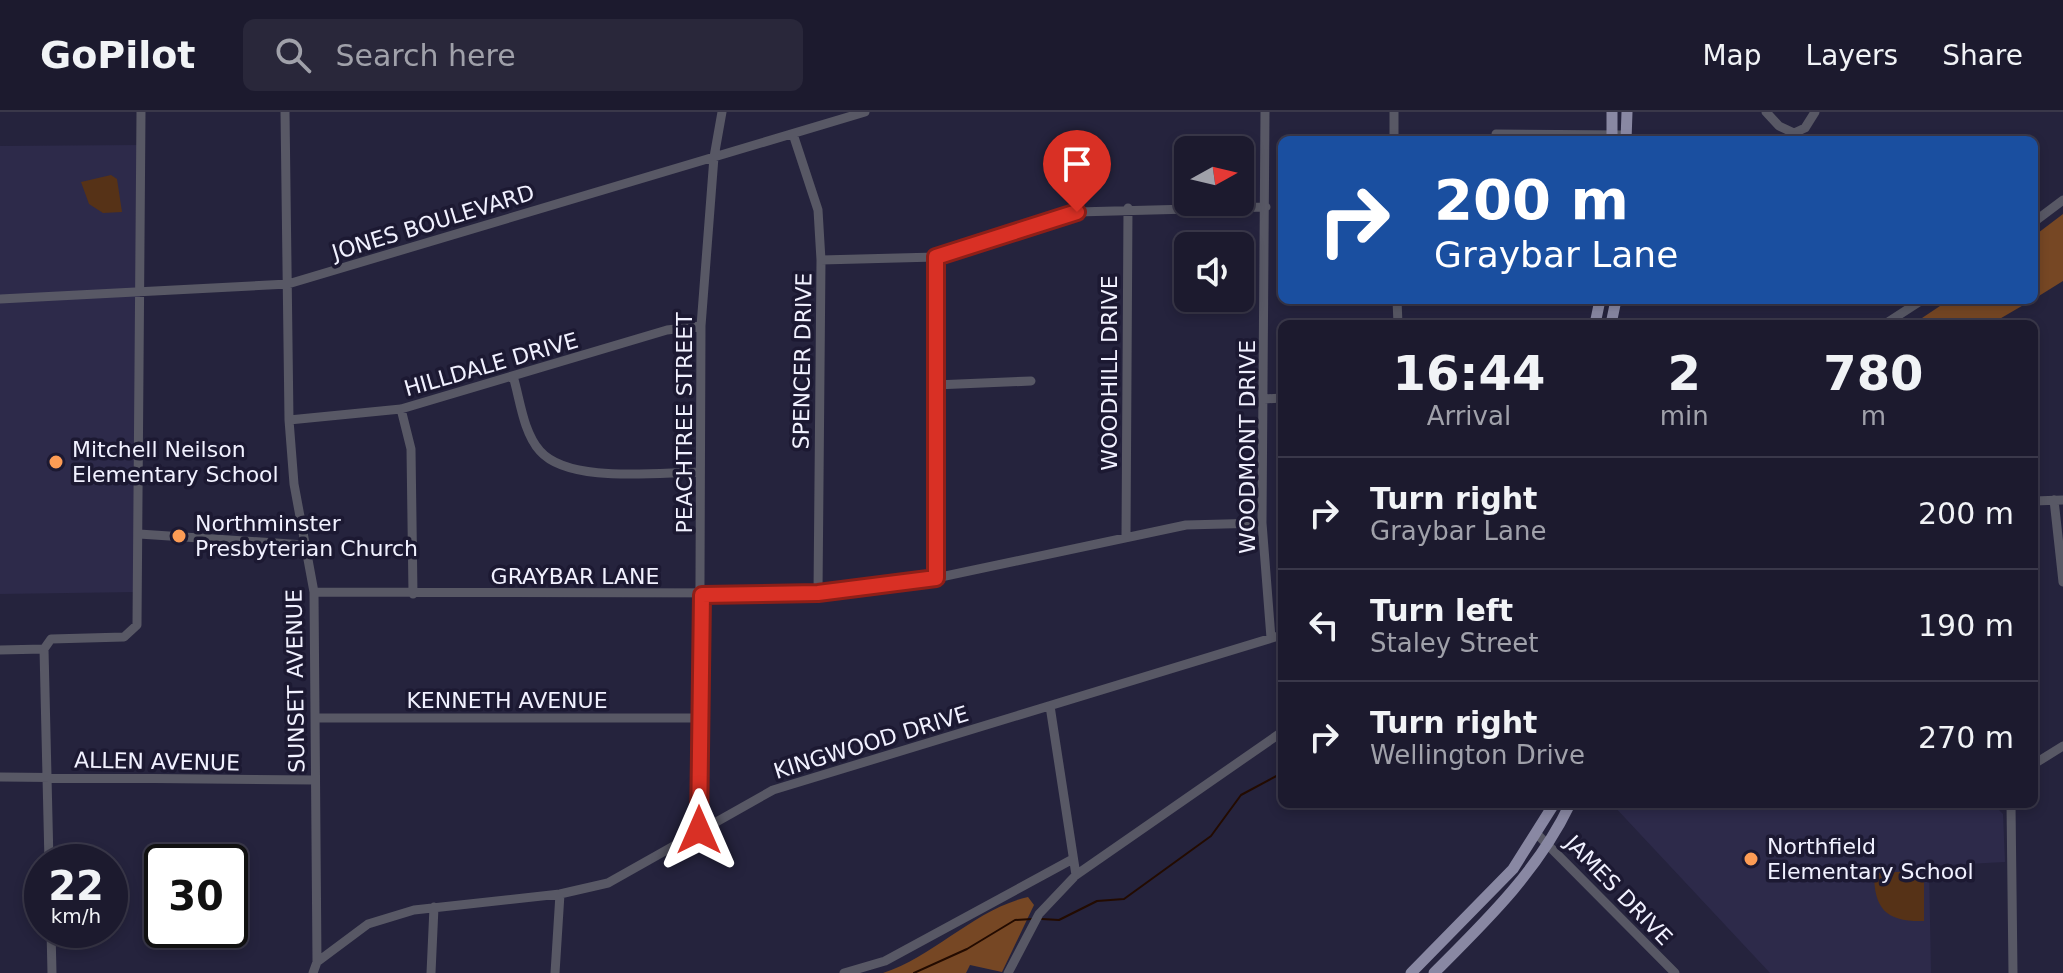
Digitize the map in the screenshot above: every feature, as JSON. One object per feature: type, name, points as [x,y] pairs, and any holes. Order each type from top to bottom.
[{"type":"main road","points":[[1612,112],[1612,136]]},
{"type":"main road","points":[[1626,136],[1627,112]]},
{"type":"main road","points":[[1411,973],[1513,869],[1552,808]]},
{"type":"main road","points":[[1432,973],[1502,905],[1550,845],[1568,808]]},
{"type":"street","points":[[48,844],[44,649],[51,639],[114,640],[131,634],[137,625],[142,294],[141,112]]},
{"type":"street","name":"SUNSET AVENUE","points":[[285,112],[289,420],[314,592],[317,962]]},
{"type":"street","name":"PEACHTREE STREET","points":[[699,830],[701,326],[714,157],[722,112]]},
{"type":"street","name":"JONES BOULEVARD","points":[[0,299],[288,284],[865,112]]},
{"type":"street","name":"WOODMONT DRIVE","points":[[1265,112],[1262,523],[1271,638]]},
{"type":"street","points":[[1394,112],[1394,136]]},
{"type":"street","points":[[1766,112],[1779,126],[1794,133],[1805,128],[1815,112]]},
{"type":"street","name":"SPENCER DRIVE","points":[[793,134],[818,210],[821,260],[818,593]]},
{"type":"street","points":[[1496,134],[1554,136]]},
{"type":"street","points":[[2038,219],[2063,200]]},
{"type":"street","points":[[821,260],[936,257],[1053,217],[1128,208],[1266,207]]},
{"type":"street","name":"WOODHILL DRIVE","points":[[1126,537],[1128,208]]},
{"type":"street","points":[[936,257],[936,578]]},
{"type":"street","points":[[1891,320],[1916,304]]},
{"type":"street","name":"HILLDALE DRIVE","points":[[289,420],[401,409],[667,330],[701,326]]},
{"type":"street","points":[[513,376],[530,436],[550,460],[570,469],[591,472],[700,472]]},
{"type":"street","points":[[935,385],[1031,381]]},
{"type":"street","points":[[1264,399],[1278,398]]},
{"type":"street","points":[[401,409],[411,449],[413,594]]},
{"type":"street","points":[[2038,501],[2058,500],[2063,582]]},
{"type":"street","name":"GRAYBAR LANE","points":[[314,592],[818,593],[936,578],[1186,525],[1262,523]]},
{"type":"street","points":[[139,534],[305,545]]},
{"type":"street","name":"KINGWOOD DRIVE","points":[[317,962],[368,924],[434,907],[560,894],[608,883],[773,790],[1278,636]]},
{"type":"street","points":[[0,650],[44,649]]},
{"type":"street","points":[[1050,706],[1071,860],[1076,875]]},
{"type":"street","name":"KENNETH AVENUE","points":[[317,718],[698,718]]},
{"type":"street","points":[[1008,973],[1039,914],[1076,875],[1278,735]]},
{"type":"street","points":[[2038,762],[2063,746]]},
{"type":"street","name":"ALLEN AVENUE","points":[[0,777],[314,780]]},
{"type":"street","points":[[2011,808],[2013,973]]},
{"type":"street","name":"JAMES DRIVE","points":[[1537,834],[1675,973]]},
{"type":"street","points":[[844,973],[885,961],[1071,860]]},
{"type":"street","points":[[555,973],[560,894]]},
{"type":"street","points":[[431,973],[434,907]]},
{"type":"street","points":[[51,948],[52,973]]},
{"type":"street","points":[[313,973],[317,962]]},
{"type":"street","points":[[1421,963],[1432,973]]},
{"type":"shaded area","points":[[141,145],[138,592],[0,594],[0,146]]},
{"type":"shaded area","points":[[111,175],[117,179],[122,212],[103,213],[89,204],[81,182]]},
{"type":"shaded area","points":[[2063,214],[2063,281],[2038,297],[2038,233]]},
{"type":"shaded area","points":[[1943,304],[2025,304],[1998,320],[1919,320]]},
{"type":"shaded area","points":[[1616,808],[1997,808],[2003,814],[2005,862],[1929,866],[1931,973],[1770,973]]},
{"type":"shaded area","points":[[1919,871],[1924,877],[1924,921],[1901,919],[1885,911],[1877,896],[1874,873]]},
{"type":"shaded area","points":[[1028,897],[1034,905],[1002,972],[970,965],[966,973],[883,973],[920,956],[990,912]]},
{"type":"waterway","points":[[1042,919],[1059,920],[1097,901],[1124,899],[1211,836],[1241,795],[1278,775]]},
{"type":"waterway","points":[[914,973],[967,949],[1015,920],[1032,919]]},
{"type":"place","name":"Mitchell Neilson Elementary School","points":[[56,462]]},
{"type":"place","name":"Northminster Presbyterian Church","points":[[179,536]]},
{"type":"place","name":"Northfield Elementary School","points":[[1751,859]]},
{"type":"route","points":[[699,830],[698,718],[702,595],[818,593],[936,578],[936,257],[1053,217],[1077,212]]}]
